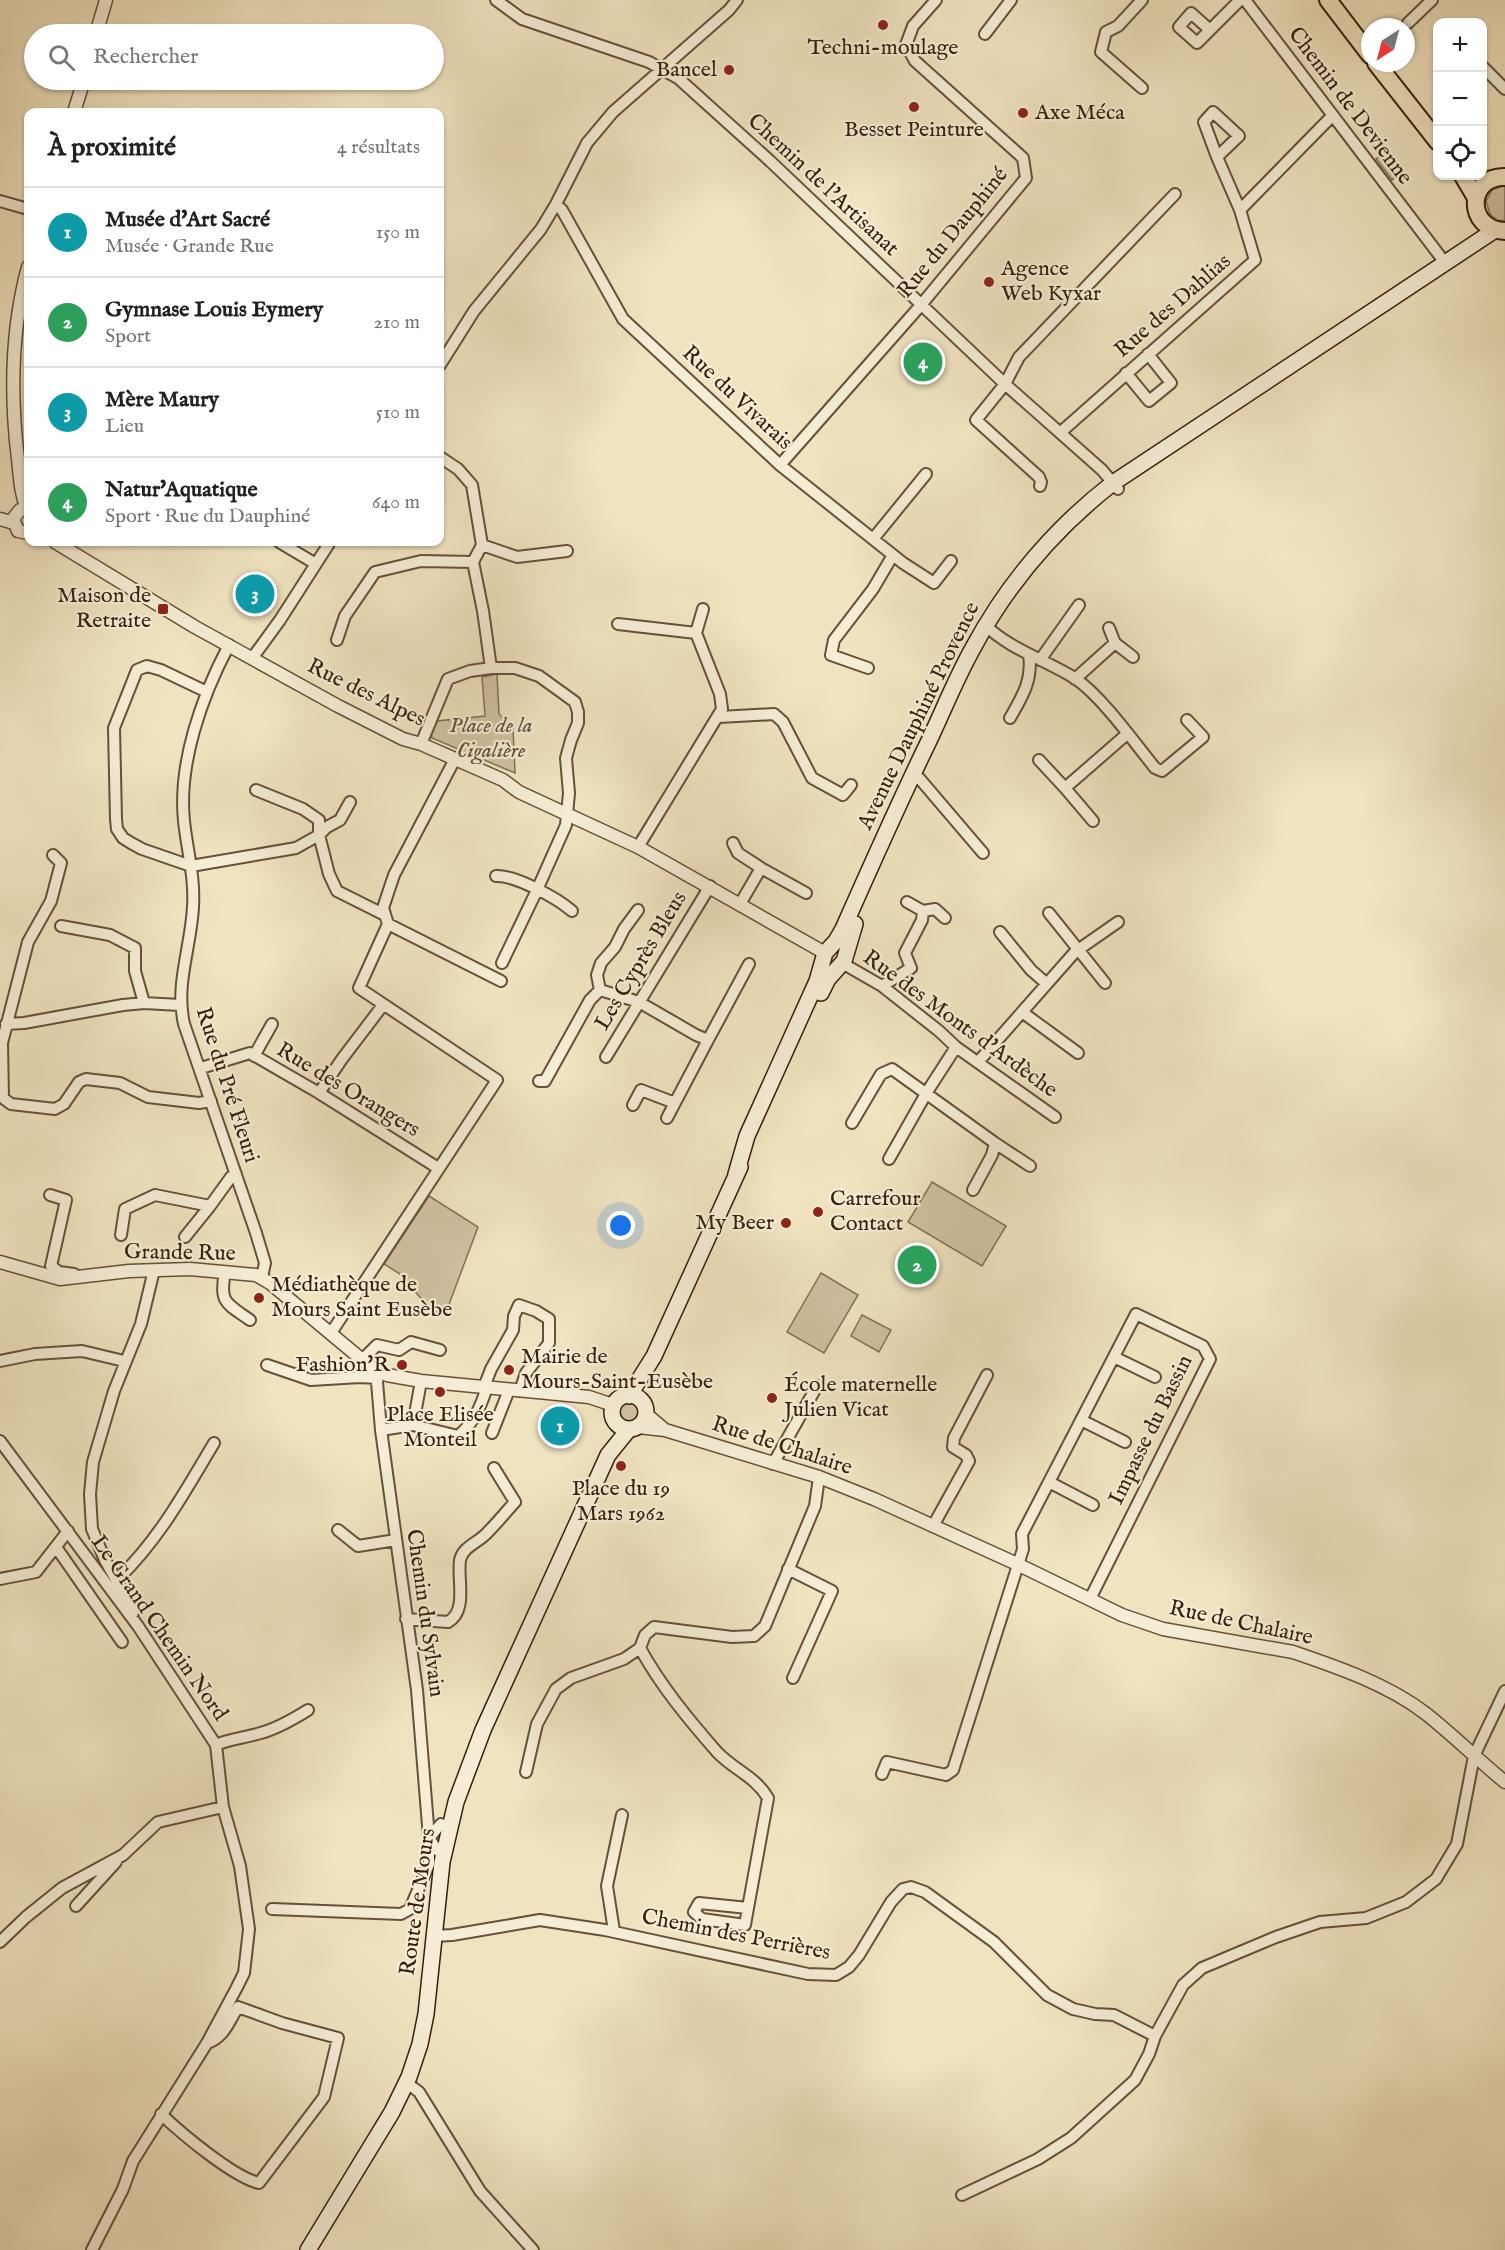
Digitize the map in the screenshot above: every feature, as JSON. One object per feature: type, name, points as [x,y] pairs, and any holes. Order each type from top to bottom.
[{"type":"main road","points":[[1328,0],[1361,43]]},
{"type":"main road","points":[[1383,72],[1433,137]]},
{"type":"main road","points":[[1476,198],[1483,184],[1494,176]]},
{"type":"main road","points":[[1465,180],[1476,198],[1480,218],[1500,230]]},
{"type":"main road","points":[[1467,249],[1475,235],[1480,218]]},
{"type":"main road","name":"Avenue Dauphiné Provence","points":[[834,958],[872,883],[989,628],[1011,587],[1046,544],[1071,517],[1209,418],[1246,396],[1467,249],[1500,230]]},
{"type":"main road","name":"Avenue Dauphiné Provence","points":[[639,1404],[654,1356],[824,985],[843,929],[908,783],[965,663],[989,628]]},
{"type":"main road","points":[[621,1398],[639,1404],[644,1418],[634,1428],[623,1428],[614,1413],[621,1398]]},
{"type":"main road","name":"Route de Mours","points":[[308,2250],[384,2126],[407,2082],[420,2044],[426,2014],[434,1936],[438,1860],[446,1822],[483,1730],[608,1455],[614,1413]]},
{"type":"main road","name":"Route de Mours","points":[[608,1455],[634,1428]]},
{"type":"street","points":[[99,24],[106,0]]},
{"type":"street","name":"Chemin de l'Artisanat","points":[[496,0],[514,14],[534,24],[663,68],[678,78],[770,161],[1005,384],[1061,432],[1115,486]]},
{"type":"street","points":[[444,359],[474,312],[541,229],[587,143],[613,112],[729,10],[737,0]]},
{"type":"street","name":"Rue du Dauphiné","points":[[780,465],[921,305],[1026,178],[1023,158],[915,61],[906,45],[913,26],[936,0]]},
{"type":"street","points":[[985,34],[1011,0]]},
{"type":"street","points":[[1142,0],[1118,26],[1106,32],[1101,52],[1142,88]]},
{"type":"street","points":[[1210,30],[1243,0]]},
{"type":"street","name":"Chemin de Devienne","points":[[1243,0],[1446,264]]},
{"type":"street","points":[[1413,18],[1431,0]]},
{"type":"street","points":[[1487,71],[1505,90]]},
{"type":"street","points":[[75,108],[81,90]]},
{"type":"street","points":[[1217,158],[1240,210],[1332,116]]},
{"type":"street","points":[[1040,486],[1039,477],[976,420],[1005,384],[1019,357],[1175,194]]},
{"type":"street","points":[[0,201],[24,208]]},
{"type":"street","name":"Rue du Vivarais","points":[[556,204],[562,210],[623,319],[780,465],[893,555],[934,583],[951,561]]},
{"type":"street","name":"Rue des Dahlias","points":[[1061,432],[1255,260],[1240,210]]},
{"type":"street","points":[[24,282],[13,356],[14,424],[24,495]]},
{"type":"street","points":[[1126,373],[1149,401],[1171,383],[1148,354]]},
{"type":"street","points":[[444,460],[458,469],[472,485],[482,545],[473,562],[491,668]]},
{"type":"street","points":[[873,539],[926,474]]},
{"type":"street","points":[[24,509],[17,512],[14,523],[18,531],[24,532]]},
{"type":"street","points":[[0,519],[14,523]]},
{"type":"street","points":[[482,545],[518,557],[567,551]]},
{"type":"street","name":"Rue des Alpes","points":[[61,546],[163,609],[348,711],[403,739],[421,744],[503,780],[519,792],[638,847],[834,958]]},
{"type":"street","points":[[286,546],[316,564]]},
{"type":"street","points":[[253,657],[280,620],[327,546]]},
{"type":"street","points":[[868,668],[831,655],[834,640],[873,589],[893,555]]},
{"type":"street","points":[[337,640],[345,616],[375,572],[422,561],[473,562]]},
{"type":"street","points":[[1010,718],[1028,685],[1035,658],[1079,605]]},
{"type":"street","points":[[638,847],[722,709],[720,694],[696,633],[704,609]]},
{"type":"street","points":[[618,624],[696,633]]},
{"type":"street","points":[[989,628],[1090,690],[1155,768],[1162,771],[1203,737],[1187,720]]},
{"type":"street","points":[[1109,628],[1115,643],[1133,657]]},
{"type":"street","points":[[1075,679],[1115,643]]},
{"type":"street","name":"Rue du Pré Fleuri","points":[[229,645],[207,692],[184,776],[184,819],[194,885],[192,922],[180,1005],[265,1263],[262,1277]]},
{"type":"street","points":[[207,692],[161,670],[147,666],[137,670],[114,728],[117,829],[123,838],[142,849],[191,866],[246,854],[296,848],[340,820],[350,802]]},
{"type":"street","points":[[421,744],[448,679],[470,671],[515,668],[539,675],[575,702],[578,723],[566,758],[568,814],[566,825],[502,963]]},
{"type":"street","points":[[719,717],[774,714],[783,722],[812,778],[843,795],[851,785]]},
{"type":"street","points":[[1065,788],[1127,734]]},
{"type":"street","points":[[331,1333],[497,1080],[359,988],[386,919],[383,908],[394,875],[455,759]]},
{"type":"street","points":[[1039,760],[1093,821]]},
{"type":"street","points":[[919,778],[983,853]]},
{"type":"street","points":[[256,790],[303,808],[319,820],[319,835],[337,891],[501,981]]},
{"type":"street","points":[[733,843],[738,853],[806,893]]},
{"type":"street","points":[[53,855],[61,863],[51,901],[28,942],[2,1043],[2,1094],[6,1102],[55,1109],[64,1104],[79,1082],[86,1079],[120,1083],[148,1097],[199,1103],[211,1101]]},
{"type":"street","points":[[740,904],[761,868]]},
{"type":"street","points":[[496,876],[504,876],[537,890],[572,910]]},
{"type":"street","name":"Les Cyprès Bleus","points":[[606,1057],[710,886]]},
{"type":"street","points":[[907,902],[923,911],[935,909],[945,918]]},
{"type":"street","points":[[600,990],[597,975],[602,963],[638,910]]},
{"type":"street","points":[[882,986],[911,968],[905,953],[922,920],[923,911]]},
{"type":"street","points":[[1049,913],[1105,983]]},
{"type":"street","points":[[978,1062],[1079,949],[1118,922]]},
{"type":"street","points":[[61,926],[110,935],[135,948],[135,971],[144,1003]]},
{"type":"street","points":[[1000,932],[1031,970],[1047,984]]},
{"type":"street","name":"Rue des Monts d'Ardèche","points":[[834,958],[882,986],[956,1047],[1055,1117]]},
{"type":"street","points":[[667,1119],[749,964]]},
{"type":"street","points":[[600,990],[639,1002],[708,1040]]},
{"type":"street","points":[[539,1081],[545,1081],[590,1000],[600,990]]},
{"type":"street","points":[[6,1024],[144,1003],[180,1005]]},
{"type":"street","points":[[319,1093],[384,1005]]},
{"type":"street","points":[[1022,1012],[1078,1053]]},
{"type":"street","points":[[255,1056],[272,1024]]},
{"type":"street","points":[[889,1159],[956,1047]]},
{"type":"street","name":"Rue des Orangers","points":[[201,1068],[250,1053],[319,1093],[438,1168]]},
{"type":"street","points":[[852,1123],[881,1074],[892,1069],[1030,1166]]},
{"type":"street","points":[[633,1105],[641,1090],[675,1103]]},
{"type":"street","points":[[973,1190],[992,1155],[995,1143]]},
{"type":"street","points":[[185,1237],[231,1177],[236,1174]]},
{"type":"street","points":[[50,1195],[66,1200],[51,1266],[59,1272],[77,1275],[78,1278]]},
{"type":"street","points":[[120,1235],[125,1209],[155,1195],[210,1206]]},
{"type":"street","name":"Grande Rue","points":[[0,1262],[60,1279],[129,1271],[190,1269],[262,1277],[363,1359],[378,1375],[589,1396],[614,1413]]},
{"type":"street","points":[[134,1621],[132,1608],[118,1579],[105,1560],[92,1529],[90,1494],[93,1462],[124,1361],[141,1324],[154,1270]]},
{"type":"street","points":[[225,1272],[221,1290],[223,1297],[231,1307],[250,1320]]},
{"type":"street","points":[[381,1430],[414,1425],[458,1436],[467,1428],[476,1414],[491,1369],[513,1330],[514,1316],[519,1305],[549,1319],[549,1343],[515,1390],[492,1433]]},
{"type":"street","name":"Impasse du Bassin","points":[[1090,1599],[1210,1359],[1203,1346],[1136,1314],[1114,1357]]},
{"type":"street","points":[[363,1359],[377,1345],[399,1350],[411,1342],[440,1350]]},
{"type":"street","points":[[0,1361],[35,1354],[82,1351],[124,1361]]},
{"type":"street","points":[[882,1774],[887,1762],[946,1774],[953,1770],[1023,1549],[1022,1534],[1114,1357],[1155,1377]]},
{"type":"street","points":[[267,1365],[311,1380],[378,1375]]},
{"type":"street","name":"Chemin du Sylvain","points":[[378,1375],[381,1430],[417,1690],[426,1818],[429,1838],[438,1860]]},
{"type":"street","points":[[933,1526],[969,1461],[966,1455],[953,1447],[954,1438],[987,1376]]},
{"type":"street","points":[[414,1425],[421,1380]]},
{"type":"street","points":[[773,1464],[817,1386]]},
{"type":"street","name":"Rue de Chalaire","points":[[639,1404],[665,1430]]},
{"type":"street","points":[[1081,1420],[1125,1442]]},
{"type":"street","name":"Rue de Chalaire","points":[[634,1428],[665,1430],[819,1477],[874,1499],[1017,1564],[1122,1615],[1163,1629],[1284,1650],[1312,1658],[1378,1686],[1425,1713],[1505,1782]]},
{"type":"street","name":"Le Grand Chemin Nord","points":[[0,1441],[134,1621],[216,1745],[223,1808],[240,1866],[249,1929],[244,1973],[207,2043],[133,2161],[123,2189],[92,2250]]},
{"type":"street","points":[[118,1579],[141,1556],[166,1524],[214,1443]]},
{"type":"street","points":[[406,1619],[448,1622],[454,1619],[459,1611],[460,1558],[468,1546],[484,1536],[515,1502],[494,1468]]},
{"type":"street","points":[[525,1772],[537,1724],[556,1689],[571,1678],[624,1659],[640,1648],[645,1635],[654,1627],[732,1637],[754,1636],[765,1626],[815,1506],[819,1477]]},
{"type":"street","points":[[1049,1482],[1093,1505]]},
{"type":"street","points":[[338,1530],[358,1545],[396,1540]]},
{"type":"street","points":[[0,1579],[36,1572],[68,1531]]},
{"type":"street","points":[[56,1547],[122,1642]]},
{"type":"street","points":[[788,1569],[832,1591],[794,1678]]},
{"type":"street","points":[[640,1648],[653,1671],[719,1754],[760,1785],[768,1798],[748,1908]]},
{"type":"street","points":[[962,2195],[1038,2159],[1071,2138],[1135,2080],[1149,2054],[1155,2036],[1183,1985],[1202,1968],[1275,1937],[1320,1922],[1366,1918],[1406,1902],[1436,1879],[1457,1844],[1474,1756],[1505,1691]]},
{"type":"street","points":[[216,1745],[285,1724],[308,1710]]},
{"type":"street","points":[[75,1906],[158,1822],[223,1808]]},
{"type":"street","name":"Chemin des Perrières","points":[[614,1931],[607,1886],[622,1815]]},
{"type":"street","points":[[426,1818],[446,1822]]},
{"type":"street","points":[[272,1909],[401,1914],[410,1909],[438,1860],[438,1851],[429,1838],[446,1822]]},
{"type":"street","points":[[0,1942],[62,1888],[123,1855]]},
{"type":"street","name":"Chemin des Perrières","points":[[434,1936],[540,1920],[614,1931],[808,1974],[836,1975],[849,1967],[860,1955],[891,1902],[903,1889],[911,1887],[925,1892],[994,1942],[1047,1995],[1073,2008],[1095,2014],[1114,2015],[1155,2036]]},
{"type":"street","points":[[161,2114],[181,2134],[223,2164],[251,2181],[259,2183],[324,2097],[338,2038],[282,2023],[238,2007],[217,2040],[207,2043]]},
{"type":"street","points":[[407,2082],[419,2092],[480,2192],[533,2250]]},
{"type":"green space","points":[[1381,155],[1396,176],[1392,180],[1376,159]]},
{"type":"green space","points":[[1505,185],[1505,221],[1497,220],[1490,214],[1486,201],[1492,190]]},
{"type":"green space","name":"Place de la Cigalière","points":[[497,674],[499,714],[513,728],[515,773],[432,738],[431,731],[437,721],[485,716],[482,677]]},
{"type":"green space","points":[[932,1182],[1006,1226],[982,1266],[908,1222]]},
{"type":"green space","points":[[429,1196],[478,1227],[445,1315],[431,1310],[400,1274],[384,1264]]},
{"type":"green space","points":[[821,1273],[858,1295],[824,1353],[787,1332]]},
{"type":"green space","points":[[862,1315],[891,1330],[879,1352],[851,1336]]},
{"type":"green space","points":[[629,1403],[635,1406],[638,1412],[635,1418],[629,1421],[623,1418],[620,1412],[623,1406]]},
{"type":"place","name":"Techni-moulage","points":[[883,25]]},
{"type":"place","name":"Bancel","points":[[729,70]]},
{"type":"place","name":"Besset Peinture","points":[[914,107]]},
{"type":"place","name":"Axe Méca","points":[[1023,113]]},
{"type":"place","name":"Agence Web Kyxar","points":[[989,282]]},
{"type":"place","name":"Natur'Aquatique","points":[[923,362]]},
{"type":"place","name":"Mère Maury","points":[[255,594]]},
{"type":"place","name":"Maison de Retraite","points":[[163,609]]},
{"type":"place","name":"Carrefour Contact","points":[[818,1212]]},
{"type":"place","name":"My Beer","points":[[786,1223]]},
{"type":"place","name":"Gymnase Louis Eymery","points":[[917,1265]]},
{"type":"place","name":"Médiathèque de Mours Saint Eusèbe","points":[[259,1298]]},
{"type":"place","name":"Fashion'R","points":[[402,1365]]},
{"type":"place","name":"Mairie de Mours-Saint-Eusèbe","points":[[509,1370]]},
{"type":"place","name":"Place Elisée Monteil","points":[[440,1392]]},
{"type":"place","name":"École maternelle Julien Vicat","points":[[772,1398]]},
{"type":"place","name":"Musée d'Art Sacré","points":[[560,1426]]},
{"type":"place","name":"Place du 19 Mars 1962","points":[[621,1466]]}]
